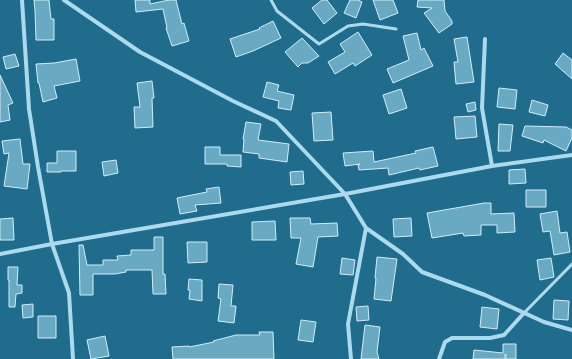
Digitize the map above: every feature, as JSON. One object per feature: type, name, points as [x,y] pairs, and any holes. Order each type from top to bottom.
[{"type":"street","points":[[22,0],[29,109],[52,244],[69,293],[73,359]]},
{"type":"street","points":[[64,0],[140,52],[233,101],[276,121],[345,194],[366,228],[403,254],[422,272],[485,295],[544,322],[572,330]]},
{"type":"street","points":[[485,39],[482,108],[492,166]]},
{"type":"street","points":[[0,254],[345,194],[492,166],[572,155]]},
{"type":"street","points":[[351,359],[348,324],[366,228]]},
{"type":"street","points":[[439,359],[445,342],[452,338],[490,338],[504,335],[524,313]]},
{"type":"lane","points":[[271,0],[277,11],[319,44],[348,26],[363,24],[396,29]]},
{"type":"lane","points":[[524,313],[572,264]]},
{"type":"building","points":[[34,0],[49,0],[51,19],[54,19],[54,40],[36,40]]},
{"type":"building","points":[[135,0],[150,0],[150,4],[176,0],[182,24],[184,23],[189,41],[172,46],[166,28],[163,9],[136,12]]},
{"type":"building","points":[[322,0],[327,0],[337,13],[324,24],[312,8]]},
{"type":"building","points":[[350,0],[358,0],[362,2],[356,18],[344,13]]},
{"type":"building","points":[[373,0],[393,0],[398,13],[380,20]]},
{"type":"building","points":[[418,0],[444,0],[445,11],[452,21],[452,24],[439,33],[424,13],[432,8],[417,7]]},
{"type":"building","points":[[273,21],[281,38],[236,57],[230,39],[260,29],[259,28]]},
{"type":"building","points":[[358,32],[372,55],[355,66],[353,63],[335,74],[328,62],[345,52],[340,44]]},
{"type":"building","points":[[417,33],[421,50],[424,48],[433,66],[393,83],[387,69],[409,60],[403,36]]},
{"type":"building","points":[[467,37],[474,82],[456,84],[454,62],[458,62],[454,39]]},
{"type":"building","points":[[302,38],[319,56],[308,63],[302,63],[298,67],[285,52]]},
{"type":"building","points":[[563,53],[572,60],[572,79],[555,64]]},
{"type":"building","points":[[15,54],[19,66],[6,69],[3,57]]},
{"type":"building","points":[[76,59],[80,81],[54,86],[57,98],[43,102],[38,83],[36,64],[54,63]]},
{"type":"building","points":[[0,75],[13,103],[8,105],[10,120],[0,122]]},
{"type":"building","points":[[152,81],[154,98],[152,98],[153,127],[135,128],[134,107],[140,107],[137,83]]},
{"type":"building","points":[[267,82],[279,85],[277,91],[294,95],[291,110],[278,108],[279,101],[263,97]]},
{"type":"building","points":[[499,88],[517,90],[515,109],[497,107]]},
{"type":"building","points":[[401,89],[407,108],[389,114],[383,95]]},
{"type":"building","points":[[532,100],[548,105],[545,116],[529,112]]},
{"type":"building","points":[[475,102],[476,110],[468,112],[466,104]]},
{"type":"building","points":[[331,112],[333,140],[314,141],[312,113]]},
{"type":"building","points":[[475,116],[477,137],[456,139],[454,117]]},
{"type":"building","points":[[246,122],[261,124],[258,140],[289,144],[287,162],[259,158],[259,154],[243,152],[243,139]]},
{"type":"building","points":[[499,124],[513,125],[510,151],[498,151]]},
{"type":"building","points":[[525,126],[566,127],[572,130],[572,138],[566,151],[544,140],[543,143],[522,136]]},
{"type":"building","points":[[20,139],[23,164],[30,164],[27,189],[4,186],[9,153],[4,154],[2,141]]},
{"type":"building","points":[[205,147],[220,147],[220,155],[241,155],[241,167],[227,166],[227,164],[205,164]]},
{"type":"building","points":[[433,147],[438,166],[420,170],[419,168],[389,175],[388,168],[359,170],[358,165],[360,164],[345,166],[343,153],[373,151],[374,162],[416,153],[415,151]]},
{"type":"building","points":[[57,151],[76,151],[76,171],[47,172],[47,163],[57,163]]},
{"type":"building","points":[[116,160],[118,173],[104,176],[102,162]]},
{"type":"building","points":[[525,169],[526,183],[509,184],[509,170]]},
{"type":"building","points":[[303,171],[304,184],[291,185],[290,172]]},
{"type":"building","points":[[219,187],[221,203],[195,205],[197,211],[180,214],[177,198],[207,192],[206,189]]},
{"type":"building","points":[[526,190],[546,190],[546,207],[526,207]]},
{"type":"building","points":[[491,203],[491,214],[514,213],[515,232],[497,233],[497,225],[481,225],[481,235],[464,236],[463,233],[432,238],[427,213]]},
{"type":"building","points":[[557,211],[560,233],[567,232],[570,252],[554,255],[550,231],[543,232],[540,214]]},
{"type":"building","points":[[13,218],[14,240],[0,240],[0,219]]},
{"type":"building","points":[[290,218],[310,218],[311,224],[337,223],[338,236],[318,237],[313,267],[296,264],[301,238],[291,238]]},
{"type":"building","points":[[411,218],[412,236],[394,237],[393,219]]},
{"type":"building","points":[[275,221],[276,240],[252,240],[252,222]]},
{"type":"building","points":[[154,237],[163,237],[163,274],[165,274],[166,294],[153,294],[152,270],[126,270],[126,272],[115,274],[93,274],[93,295],[80,295],[79,245],[83,245],[87,265],[103,265],[103,260],[118,260],[117,256],[131,255],[131,250],[154,250]]},
{"type":"building","points":[[187,242],[207,242],[207,262],[188,263]]},
{"type":"building","points":[[377,257],[397,259],[391,301],[374,299]]},
{"type":"building","points":[[342,258],[355,260],[353,275],[340,274]]},
{"type":"building","points":[[551,258],[554,277],[540,280],[537,260]]},
{"type":"building","points":[[8,267],[18,267],[17,285],[22,285],[22,293],[16,294],[15,307],[9,307]]},
{"type":"building","points":[[189,279],[202,280],[202,301],[189,299]]},
{"type":"building","points":[[219,284],[233,285],[231,306],[236,306],[234,323],[218,321],[221,299],[218,298]]},
{"type":"building","points":[[554,300],[569,301],[568,320],[553,319]]},
{"type":"building","points":[[33,304],[33,317],[23,318],[22,305]]},
{"type":"building","points":[[368,306],[369,320],[357,321],[356,307]]},
{"type":"building","points":[[482,307],[499,309],[497,329],[480,327]]},
{"type":"building","points":[[38,316],[56,316],[56,338],[38,338]]},
{"type":"building","points":[[301,320],[316,322],[313,342],[298,340]]},
{"type":"building","points":[[365,325],[380,327],[377,352],[379,359],[361,359]]},
{"type":"building","points":[[259,332],[273,332],[274,359],[173,359],[172,347],[189,347],[214,342],[213,341],[236,335],[260,335]]},
{"type":"building","points":[[105,336],[109,356],[91,359],[87,340]]},
{"type":"building","points":[[503,344],[516,344],[516,359],[506,359],[505,354],[505,359],[473,359],[474,350],[503,353]]}]
